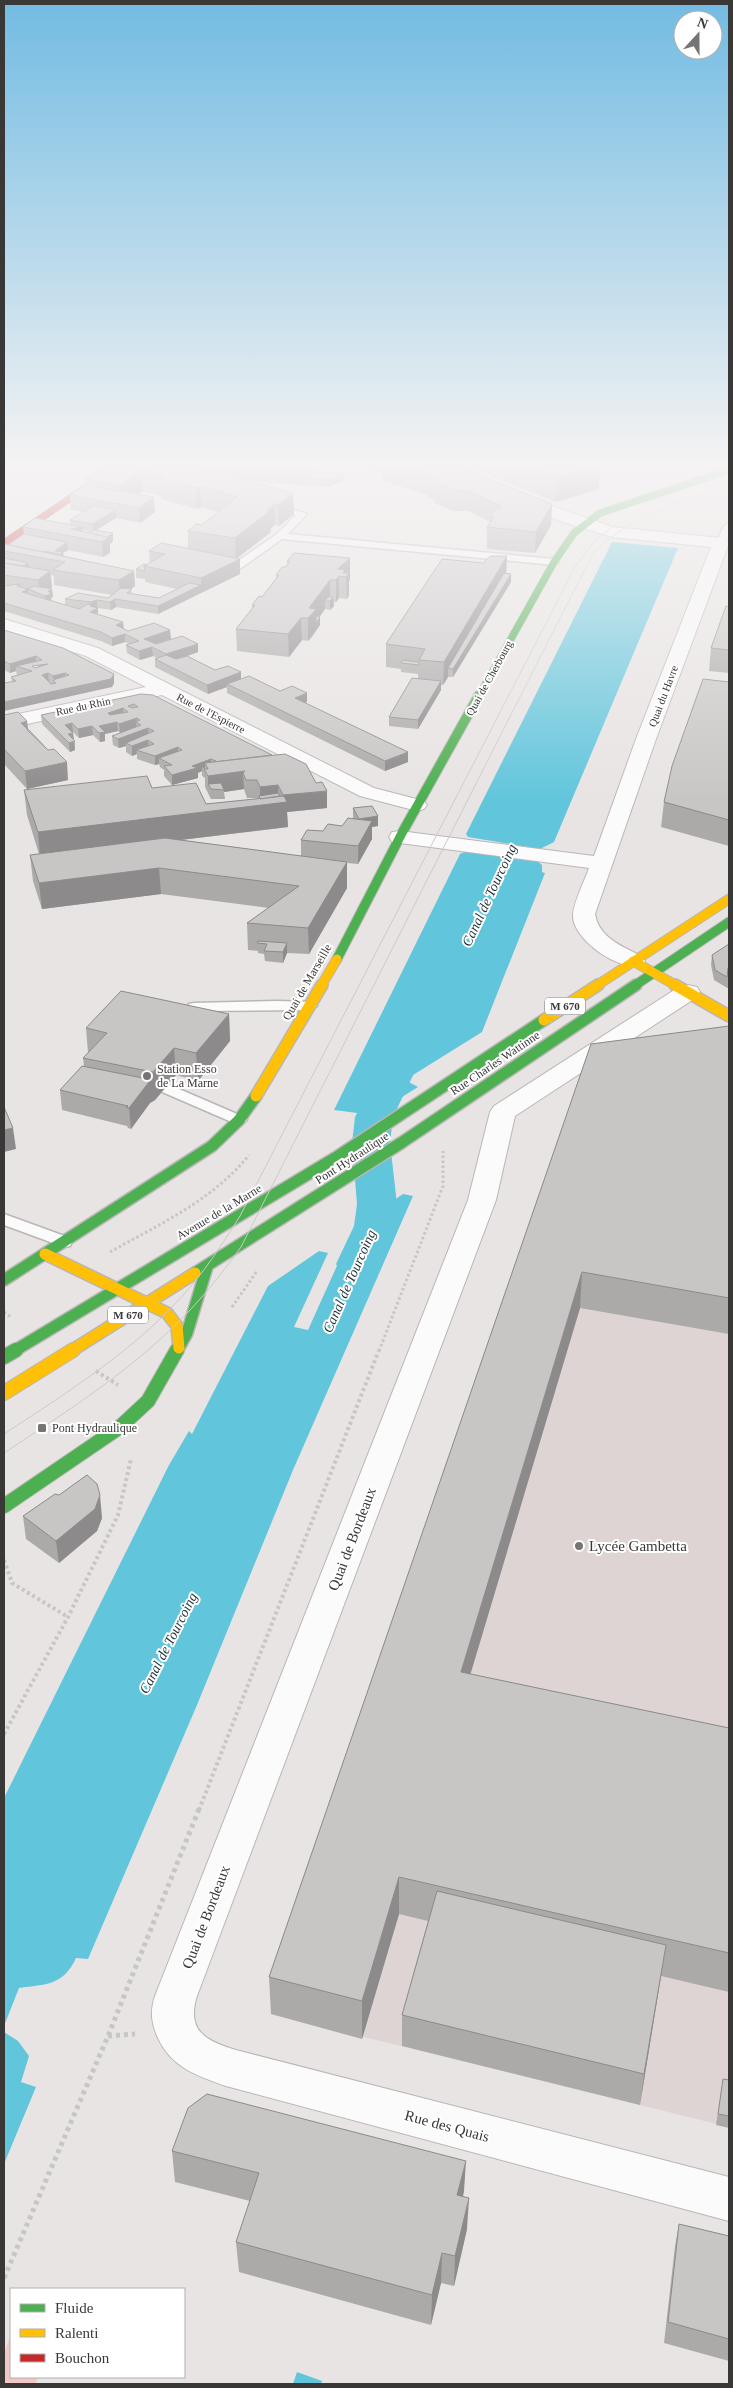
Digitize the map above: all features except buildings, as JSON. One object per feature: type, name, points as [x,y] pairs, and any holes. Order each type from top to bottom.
[{"type":"main road","name":"Quai de Cherbourg","points":[[400,837],[545,577]]},
{"type":"main road","name":"Quai de Marseille","points":[[64,1242],[226,1134],[239,1120],[329,974],[400,837]]},
{"type":"main road","name":"Rue Charles Wattinne","points":[[415,1106],[729,899]]},
{"type":"main road","name":"Rue Charles Wattinne","points":[[401,1143],[729,922]]},
{"type":"main road","points":[[633,961],[729,1016]]},
{"type":"main road","name":"Pont Hydraulique","points":[[334,1158],[415,1106]]},
{"type":"main road","name":"Pont Hydraulique","points":[[207,1267],[401,1143]]},
{"type":"main road","name":"Avenue de la Marne","points":[[4,1357],[334,1158]]},
{"type":"main road","points":[[4,1280],[64,1242]]},
{"type":"main road","points":[[45,1254],[167,1313],[173,1319],[178,1331],[179,1348]]},
{"type":"main road","points":[[4,1506],[131,1417],[148,1401],[179,1348],[195,1311],[207,1267]]},
{"type":"main road","name":"M 670","points":[[4,1393],[207,1267]]},
{"type":"street","name":"Quai du Havre","points":[[633,961],[603,944],[588,930],[584,922],[587,905],[600,863],[708,577]]},
{"type":"street","name":"Rue de l'Espierre","points":[[4,624],[92,652],[367,792],[417,806]]},
{"type":"street","name":"Rue du Rhin","points":[[4,723],[163,688]]},
{"type":"street","points":[[400,837],[600,863]]},
{"type":"street","name":"Quai de Bordeaux","points":[[176,2032],[172,2015],[176,1996],[482,1200],[503,1112],[688,992]]},
{"type":"street","points":[[564,1072],[622,1063]]},
{"type":"street","name":"Rue des Quais","points":[[176,2032],[182,2043],[199,2057],[236,2070],[729,2199]]},
{"type":"lane","points":[[176,1029],[194,1007],[310,1006]]},
{"type":"lane","points":[[165,1088],[239,1120]]},
{"type":"lane","points":[[4,1218],[64,1242]]},
{"type":"path","points":[[4,2278],[108,2036],[256,1668],[443,1186],[443,1148]]},
{"type":"path","points":[[227,1315],[261,1266]]},
{"type":"path","points":[[4,1312],[9,1316]]},
{"type":"path","points":[[4,1734],[68,1617],[118,1515],[132,1453]]},
{"type":"path","points":[[4,1560],[12,1583],[68,1617]]},
{"type":"shaded area","name":"Lycée Gambetta","points":[[729,1059],[729,2127],[271,2014],[588,1077]]},
{"type":"shaded area","points":[[10,2338],[10,2378],[38,2378],[35,2384],[4,2384],[4,2353]]},
{"type":"water","points":[[594,577],[666,577],[554,842],[540,849],[468,837],[466,834]]},
{"type":"water","points":[[467,851],[537,861],[542,865],[542,872],[545,873],[482,1032],[405,1080],[418,1087],[362,1122],[365,1114],[334,1110],[460,854]]},
{"type":"water","points":[[403,1194],[413,1196],[293,1470],[197,1705],[88,1959],[76,1958],[65,1974],[53,1982],[19,1988],[4,2026],[4,1798],[169,1465],[189,1431],[192,1434],[268,1286],[319,1251],[328,1253],[294,1327],[308,1330],[354,1228]]},
{"type":"water","points":[[4,2032],[18,2041],[29,2056],[21,2082],[36,2087],[4,2164]]},
{"type":"water","points":[[297,2372],[322,2381],[321,2384],[293,2384]]},
{"type":"waterway","name":"Canal de Tourcoing","points":[[357,1264],[374,1226],[377,1204],[371,1143],[374,1117],[400,1065]]},
{"type":"tram line","points":[[4,1434],[104,1366],[150,1328],[192,1285],[223,1243],[240,1216],[570,577]]},
{"type":"tram line","points":[[4,1453],[102,1387],[148,1350],[198,1302],[241,1247],[581,577]]},
{"type":"traffic: fast","points":[[337,959],[402,833],[545,577]]},
{"type":"traffic: fast","points":[[195,1273],[401,1143],[729,922]]},
{"type":"traffic: fast","points":[[4,1357],[335,1158],[544,1020]]},
{"type":"traffic: fast","points":[[4,1280],[212,1146],[239,1120],[256,1096]]},
{"type":"traffic: fast","points":[[4,1506],[120,1427],[148,1401],[187,1333],[207,1267]]},
{"type":"traffic: slow","points":[[544,1020],[729,899]]},
{"type":"traffic: slow","points":[[256,1096],[337,959]]},
{"type":"traffic: slow","points":[[633,961],[729,1016]]},
{"type":"traffic: slow","points":[[45,1254],[167,1313],[177,1326],[179,1348]]},
{"type":"traffic: slow","points":[[4,1393],[195,1273]]},
{"type":"place","name":"Station Esso de La Marne","points":[[147,1076]]},
{"type":"place","name":"Pont Hydraulique","points":[[42,1428]]},
{"type":"place","name":"Lycée Gambetta","points":[[579,1546]]}]
